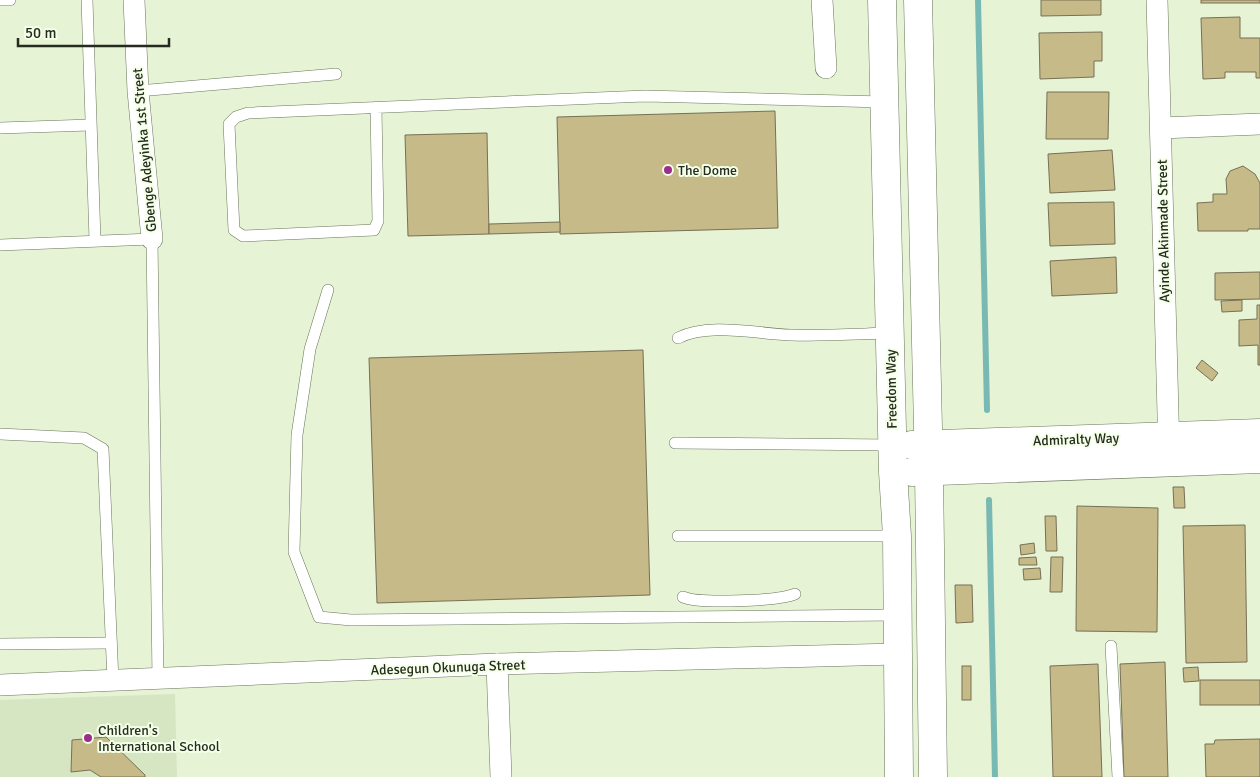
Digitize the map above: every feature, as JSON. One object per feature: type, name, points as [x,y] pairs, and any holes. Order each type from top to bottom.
[{"type":"main road","name":"Freedom Way","points":[[882,0],[892,445],[897,536],[898,777]]},
{"type":"main road","points":[[918,0],[929,444],[933,777]]},
{"type":"main road","name":"Admiralty Way","points":[[893,472],[929,471],[1168,449],[1260,433]]},
{"type":"main road","name":"Admiralty Way","points":[[892,445],[929,444],[1168,449],[1260,459]]},
{"type":"street","name":"Gbenge Adeyinka 1st Street","points":[[134,0],[138,91],[152,239]]},
{"type":"street","points":[[822,0],[826,68]]},
{"type":"street","name":"Ayinde Akinmade Street","points":[[1157,0],[1168,449]]},
{"type":"street","points":[[1161,128],[1260,124]]},
{"type":"street","name":"Adesegun Okunuga Street","points":[[0,686],[498,664],[897,654]]},
{"type":"street","points":[[498,664],[501,777]]},
{"type":"lane","points":[[0,0],[10,0]]},
{"type":"lane","points":[[87,0],[95,240]]},
{"type":"lane","points":[[138,91],[336,74]]},
{"type":"lane","points":[[376,107],[378,221],[374,230],[243,236],[234,230],[229,124],[236,117],[248,112],[646,96],[885,102]]},
{"type":"lane","points":[[0,128],[90,125]]},
{"type":"lane","points":[[0,245],[152,239],[158,680]]},
{"type":"lane","points":[[328,290],[310,349],[301,394],[297,435],[294,552],[318,617],[352,620],[897,615]]},
{"type":"lane","points":[[678,338],[689,332],[732,331],[791,335],[890,333]]},
{"type":"lane","points":[[0,434],[84,438],[103,448],[106,473],[111,643],[114,681]]},
{"type":"lane","points":[[675,443],[892,445]]},
{"type":"lane","points":[[678,536],[897,536]]},
{"type":"lane","points":[[683,597],[691,600],[786,598],[795,594]]},
{"type":"lane","points":[[0,644],[111,643]]},
{"type":"lane","points":[[1111,646],[1118,777]]},
{"type":"shaded area","name":"Children's International School","points":[[175,694],[177,777],[0,777],[0,700]]},
{"type":"building","points":[[1041,0],[1101,0],[1101,15],[1041,16]]},
{"type":"building","points":[[1201,0],[1260,0],[1260,3],[1201,3]]},
{"type":"building","points":[[1240,17],[1240,38],[1260,38],[1260,78],[1256,78],[1256,72],[1225,72],[1225,78],[1203,79],[1201,18]]},
{"type":"building","points":[[1102,32],[1102,61],[1094,61],[1094,77],[1040,79],[1039,33]]},
{"type":"building","points":[[1047,92],[1109,92],[1108,139],[1046,139]]},
{"type":"building","name":"The Dome","points":[[775,111],[778,228],[560,234],[557,117]]},
{"type":"building","points":[[487,133],[489,234],[408,236],[405,135]]},
{"type":"building","points":[[1112,150],[1115,190],[1050,193],[1048,154]]},
{"type":"building","points":[[1243,166],[1255,174],[1260,183],[1260,229],[1248,229],[1248,231],[1198,231],[1197,203],[1213,202],[1213,194],[1227,194],[1226,179],[1230,171]]},
{"type":"building","points":[[1114,202],[1115,244],[1050,246],[1048,203]]},
{"type":"building","points":[[560,222],[560,232],[489,234],[489,224]]},
{"type":"building","points":[[1116,257],[1117,293],[1052,296],[1050,261]]},
{"type":"building","points":[[1260,272],[1260,299],[1215,300],[1215,273]]},
{"type":"building","points":[[1242,300],[1242,311],[1222,312],[1221,301]]},
{"type":"building","points":[[1257,305],[1260,305],[1260,365],[1258,365],[1258,345],[1239,346],[1239,320],[1257,319]]},
{"type":"building","points":[[643,350],[650,595],[377,603],[369,358]]},
{"type":"building","points":[[1202,360],[1218,373],[1212,381],[1196,368]]},
{"type":"building","points":[[1173,487],[1184,487],[1185,508],[1174,508]]},
{"type":"building","points":[[1077,506],[1158,508],[1157,632],[1076,631]]},
{"type":"building","points":[[1045,516],[1056,516],[1057,551],[1046,551]]},
{"type":"building","points":[[1245,525],[1247,662],[1186,663],[1183,526]]},
{"type":"building","points":[[1034,543],[1035,553],[1021,555],[1020,545]]},
{"type":"building","points":[[1036,557],[1037,565],[1019,565],[1019,558]]},
{"type":"building","points":[[1051,557],[1063,557],[1062,592],[1050,592]]},
{"type":"building","points":[[1040,568],[1041,579],[1024,580],[1023,569]]},
{"type":"building","points":[[955,585],[972,585],[973,622],[956,623]]},
{"type":"building","points":[[1165,662],[1168,777],[1124,777],[1120,664]]},
{"type":"building","points":[[1098,664],[1102,777],[1053,777],[1050,666]]},
{"type":"building","points":[[962,666],[971,666],[971,700],[962,700]]},
{"type":"building","points":[[1198,667],[1199,681],[1184,682],[1183,668]]},
{"type":"building","points":[[1200,680],[1260,680],[1260,705],[1200,705]]},
{"type":"building","points":[[106,737],[145,777],[101,777],[90,770],[71,772],[72,740]]},
{"type":"building","points":[[1260,739],[1260,777],[1206,777],[1205,744],[1214,744],[1215,740]]},
{"type":"waterway","points":[[978,0],[987,410]]},
{"type":"waterway","points":[[989,500],[995,777]]},
{"type":"place","name":"The Dome","points":[[668,170]]},
{"type":"place","name":"Children's International School","points":[[88,738]]}]
